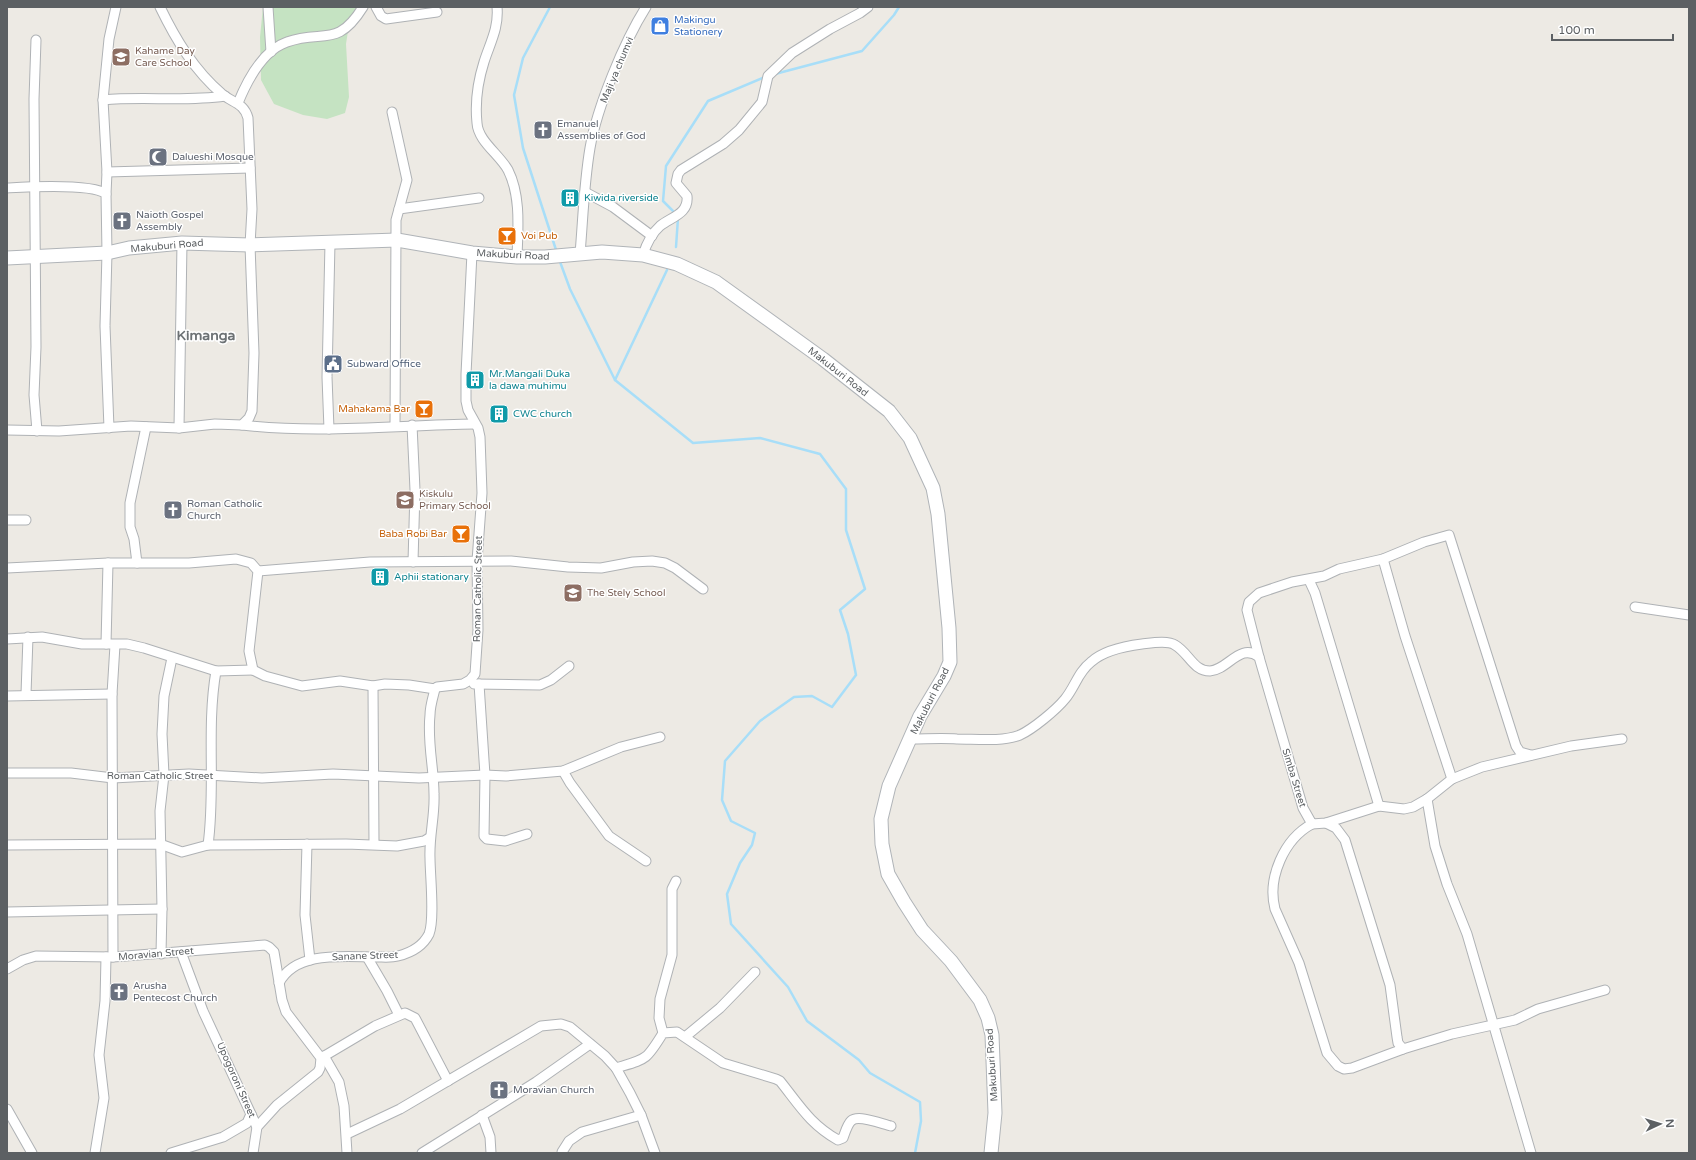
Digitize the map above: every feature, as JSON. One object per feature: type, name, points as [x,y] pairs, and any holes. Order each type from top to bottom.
[{"type":"street","points":[[109,428],[105,326],[107,172],[104,100],[109,39],[116,7]]},
{"type":"street","points":[[160,7],[173,35],[193,64],[210,84],[245,109],[248,118],[252,209],[250,245],[254,353],[252,412],[249,418],[242,425]]},
{"type":"street","points":[[268,7],[270,52]]},
{"type":"street","points":[[238,103],[244,89],[270,52],[286,42],[327,36],[344,30],[354,22],[363,7]]},
{"type":"street","points":[[376,7],[381,16],[386,19],[438,12]]},
{"type":"street","points":[[497,7],[497,24],[495,33],[483,63],[477,122],[478,132],[507,168],[514,186],[518,221],[517,257]]},
{"type":"street","name":"Maji ya chumvi","points":[[580,254],[585,192],[594,128],[620,58],[646,7]]},
{"type":"street","points":[[643,255],[652,236],[660,227],[678,216],[685,208],[687,196],[676,183],[678,174],[688,164],[722,144],[739,130],[762,102],[768,76],[796,49],[868,7]]},
{"type":"street","points":[[36,40],[34,99],[36,347],[34,395],[37,431]]},
{"type":"street","points":[[104,100],[137,98],[201,100],[225,96]]},
{"type":"street","points":[[392,112],[408,180],[396,220],[395,426]]},
{"type":"street","points":[[107,172],[250,168]]},
{"type":"street","points":[[7,188],[34,186],[95,189],[106,194]]},
{"type":"street","points":[[585,192],[613,207],[652,236]]},
{"type":"street","points":[[399,209],[478,198]]},
{"type":"street","name":"Makuburi Road","points":[[7,258],[36,258],[107,253],[130,248],[182,243],[250,245],[397,240],[472,253],[517,257],[545,257],[602,252],[643,255],[677,264],[716,282],[823,359],[889,412],[910,438],[933,488],[938,514],[949,628],[950,662],[944,676],[920,716],[889,786],[881,819],[882,844],[888,874],[904,902],[922,930],[951,962],[980,1000],[988,1018],[992,1035],[995,1113],[991,1153]]},
{"type":"street","points":[[179,428],[182,243]]},
{"type":"street","points":[[329,429],[327,377],[330,243]]},
{"type":"street","name":"Roman Catholic Street","points":[[463,684],[470,680],[475,674],[478,630],[477,561],[482,486],[480,437],[468,410],[466,381],[472,253]]},
{"type":"street","points":[[7,430],[37,431],[146,427],[179,428],[214,424],[329,429],[475,424]]},
{"type":"street","points":[[412,425],[415,490],[413,562]]},
{"type":"street","points":[[137,563],[134,539],[130,527],[130,503],[146,427]]},
{"type":"street","points":[[7,520],[26,520]]},
{"type":"street","name":"Simba Street","points":[[1312,824],[1303,808],[1259,657],[1247,610],[1249,602],[1259,593],[1292,582],[1309,580],[1324,576],[1339,569],[1383,559],[1424,542],[1449,536],[1516,746],[1524,755],[1532,756]]},
{"type":"street","points":[[7,568],[108,563],[189,563],[236,559],[251,563],[258,571],[249,651],[253,670]]},
{"type":"street","points":[[1383,559],[1405,636],[1452,779]]},
{"type":"street","points":[[258,571],[342,563],[413,562],[435,560],[511,561],[594,568],[652,561],[675,568],[703,589]]},
{"type":"street","points":[[106,644],[108,563]]},
{"type":"street","points":[[1309,580],[1315,593],[1379,806]]},
{"type":"street","points":[[1635,607],[1689,615]]},
{"type":"street","points":[[7,639],[42,636],[72,644],[128,644],[216,671],[253,670],[265,676],[302,686],[340,681],[373,686],[385,684],[409,684],[434,688],[463,684],[540,685],[551,680],[569,666]]},
{"type":"street","points":[[26,694],[28,637]]},
{"type":"street","points":[[911,739],[1010,738],[1026,732],[1066,698],[1079,674],[1091,661],[1117,650],[1162,643],[1176,645],[1197,667],[1204,671],[1213,671],[1244,652],[1254,654],[1259,657]]},
{"type":"street","points":[[95,1153],[104,1098],[99,1055],[109,957],[112,909],[112,694],[115,645]]},
{"type":"street","points":[[161,954],[162,909],[160,811],[164,775],[162,734],[164,704],[172,658]]},
{"type":"street","points":[[208,845],[212,812],[210,725],[212,696],[216,671]]},
{"type":"street","points":[[479,684],[484,775],[485,838],[505,841],[527,834]]},
{"type":"street","points":[[373,686],[375,776],[374,844]]},
{"type":"street","points":[[7,845],[160,844],[182,852],[208,845],[374,844],[397,846],[424,841],[429,838],[434,812],[430,716],[434,688]]},
{"type":"street","points":[[7,696],[26,694],[112,694]]},
{"type":"street","name":"Roman Catholic Street","points":[[7,773],[71,774],[113,778],[164,775],[212,775],[262,778],[333,774],[432,778],[484,775],[506,776],[563,770],[621,747],[660,737]]},
{"type":"street","points":[[1605,990],[1538,1009],[1515,1020],[1452,1034],[1403,1049],[1352,1068],[1344,1068],[1338,1066],[1327,1052],[1299,963],[1274,909],[1272,900],[1276,874],[1288,844],[1304,828],[1312,824],[1326,823],[1379,806],[1404,809],[1427,799],[1452,779],[1482,767],[1571,746],[1622,739]]},
{"type":"street","points":[[563,770],[570,784],[609,836],[646,861]]},
{"type":"street","points":[[1427,799],[1435,846],[1447,884],[1467,934],[1531,1153]]},
{"type":"street","points":[[1326,823],[1336,828],[1345,840],[1390,984],[1398,1043],[1403,1049]]},
{"type":"street","name":"Sanane Street","points":[[279,982],[284,974],[292,968],[310,960],[336,957],[397,957],[414,951],[429,933],[431,909],[429,838]]},
{"type":"street","points":[[307,844],[305,915],[310,960]]},
{"type":"street","points":[[616,1068],[643,1060],[650,1054],[663,1033],[659,1018],[660,999],[672,956],[674,922],[672,889],[676,881]]},
{"type":"street","points":[[7,912],[162,909]]},
{"type":"street","name":"Moravian Street","points":[[7,969],[23,960],[36,956],[51,955],[109,957],[265,945],[274,952],[279,982]]},
{"type":"street","name":"Upogoroni Street","points":[[181,952],[203,1011],[258,1127],[277,1105],[318,1072],[323,1057]]},
{"type":"street","points":[[367,957],[399,1015]]},
{"type":"street","points":[[685,1037],[720,1008],[756,972]]},
{"type":"street","points":[[279,982],[286,1012],[323,1057],[339,1082],[344,1106],[348,1153]]},
{"type":"street","points":[[323,1057],[368,1030],[404,1013],[415,1018],[448,1081]]},
{"type":"street","points":[[346,1134],[400,1109],[541,1026],[561,1024],[570,1027],[605,1056],[616,1068],[641,1115],[655,1153]]},
{"type":"street","points":[[663,1033],[677,1032],[723,1063],[776,1079],[784,1087],[806,1117],[826,1133],[838,1140],[843,1138],[854,1118],[867,1119],[891,1126]]},
{"type":"street","points":[[422,1153],[536,1082],[590,1044]]},
{"type":"street","points":[[7,1109],[32,1153]]},
{"type":"street","points":[[171,1153],[222,1137],[247,1124],[251,1114]]},
{"type":"street","points":[[482,1115],[490,1137],[491,1153]]},
{"type":"street","points":[[562,1152],[569,1141],[582,1132],[641,1115]]},
{"type":"street","points":[[253,1153],[258,1127]]},
{"type":"green space","points":[[263,7],[370,7],[359,16],[348,31],[346,44],[349,97],[345,113],[327,119],[303,115],[274,104],[261,80],[260,37]]},
{"type":"waterway","points":[[550,7],[523,58],[514,95],[523,148],[557,253]]},
{"type":"waterway","points":[[775,74],[862,51],[894,15],[899,7]]},
{"type":"waterway","points":[[676,214],[663,201],[666,166],[708,101],[765,77]]},
{"type":"waterway","points":[[676,247],[678,218]]},
{"type":"waterway","points":[[559,259],[570,289],[615,380],[693,443],[760,438],[820,454],[846,489],[846,530],[865,589],[840,610],[848,634],[856,675],[832,707],[812,696],[794,697],[760,721],[725,761],[722,800],[731,821],[755,833],[752,845],[740,863],[727,894],[731,924],[788,987],[807,1021],[859,1060],[870,1073],[920,1102],[921,1121],[915,1153]]},
{"type":"waterway","points":[[615,380],[667,270]]},
{"type":"place","name":"Makingu Stationery","points":[[660,26]]},
{"type":"place","name":"Kahame Day Care School","points":[[121,57]]},
{"type":"place","name":"Emanuel Assemblies of God","points":[[543,130]]},
{"type":"place","name":"Dalueshi Mosque","points":[[158,157]]},
{"type":"place","name":"Kiwida riverside","points":[[570,198]]},
{"type":"place","name":"Naioth Gospel Assembly","points":[[122,221]]},
{"type":"place","name":"Voi Pub","points":[[507,236]]},
{"type":"place","name":"Subward Office","points":[[333,364]]},
{"type":"place","name":"Mr.Mangali Duka la dawa muhimu","points":[[475,380]]},
{"type":"place","name":"Mahakama Bar","points":[[424,409]]},
{"type":"place","name":"CWC church","points":[[499,414]]},
{"type":"place","name":"Kiskulu Primary School","points":[[405,500]]},
{"type":"place","name":"Roman Catholic Church","points":[[173,510]]},
{"type":"place","name":"Baba Robi Bar","points":[[461,534]]},
{"type":"place","name":"Aphii stationary","points":[[380,577]]},
{"type":"place","name":"The Stely School","points":[[573,593]]},
{"type":"place","name":"Arusha Pentecost Church","points":[[119,992]]},
{"type":"place","name":"Moravian Church","points":[[499,1090]]},
{"type":"district","name":"Kimanga","points":[[206,335]]}]
